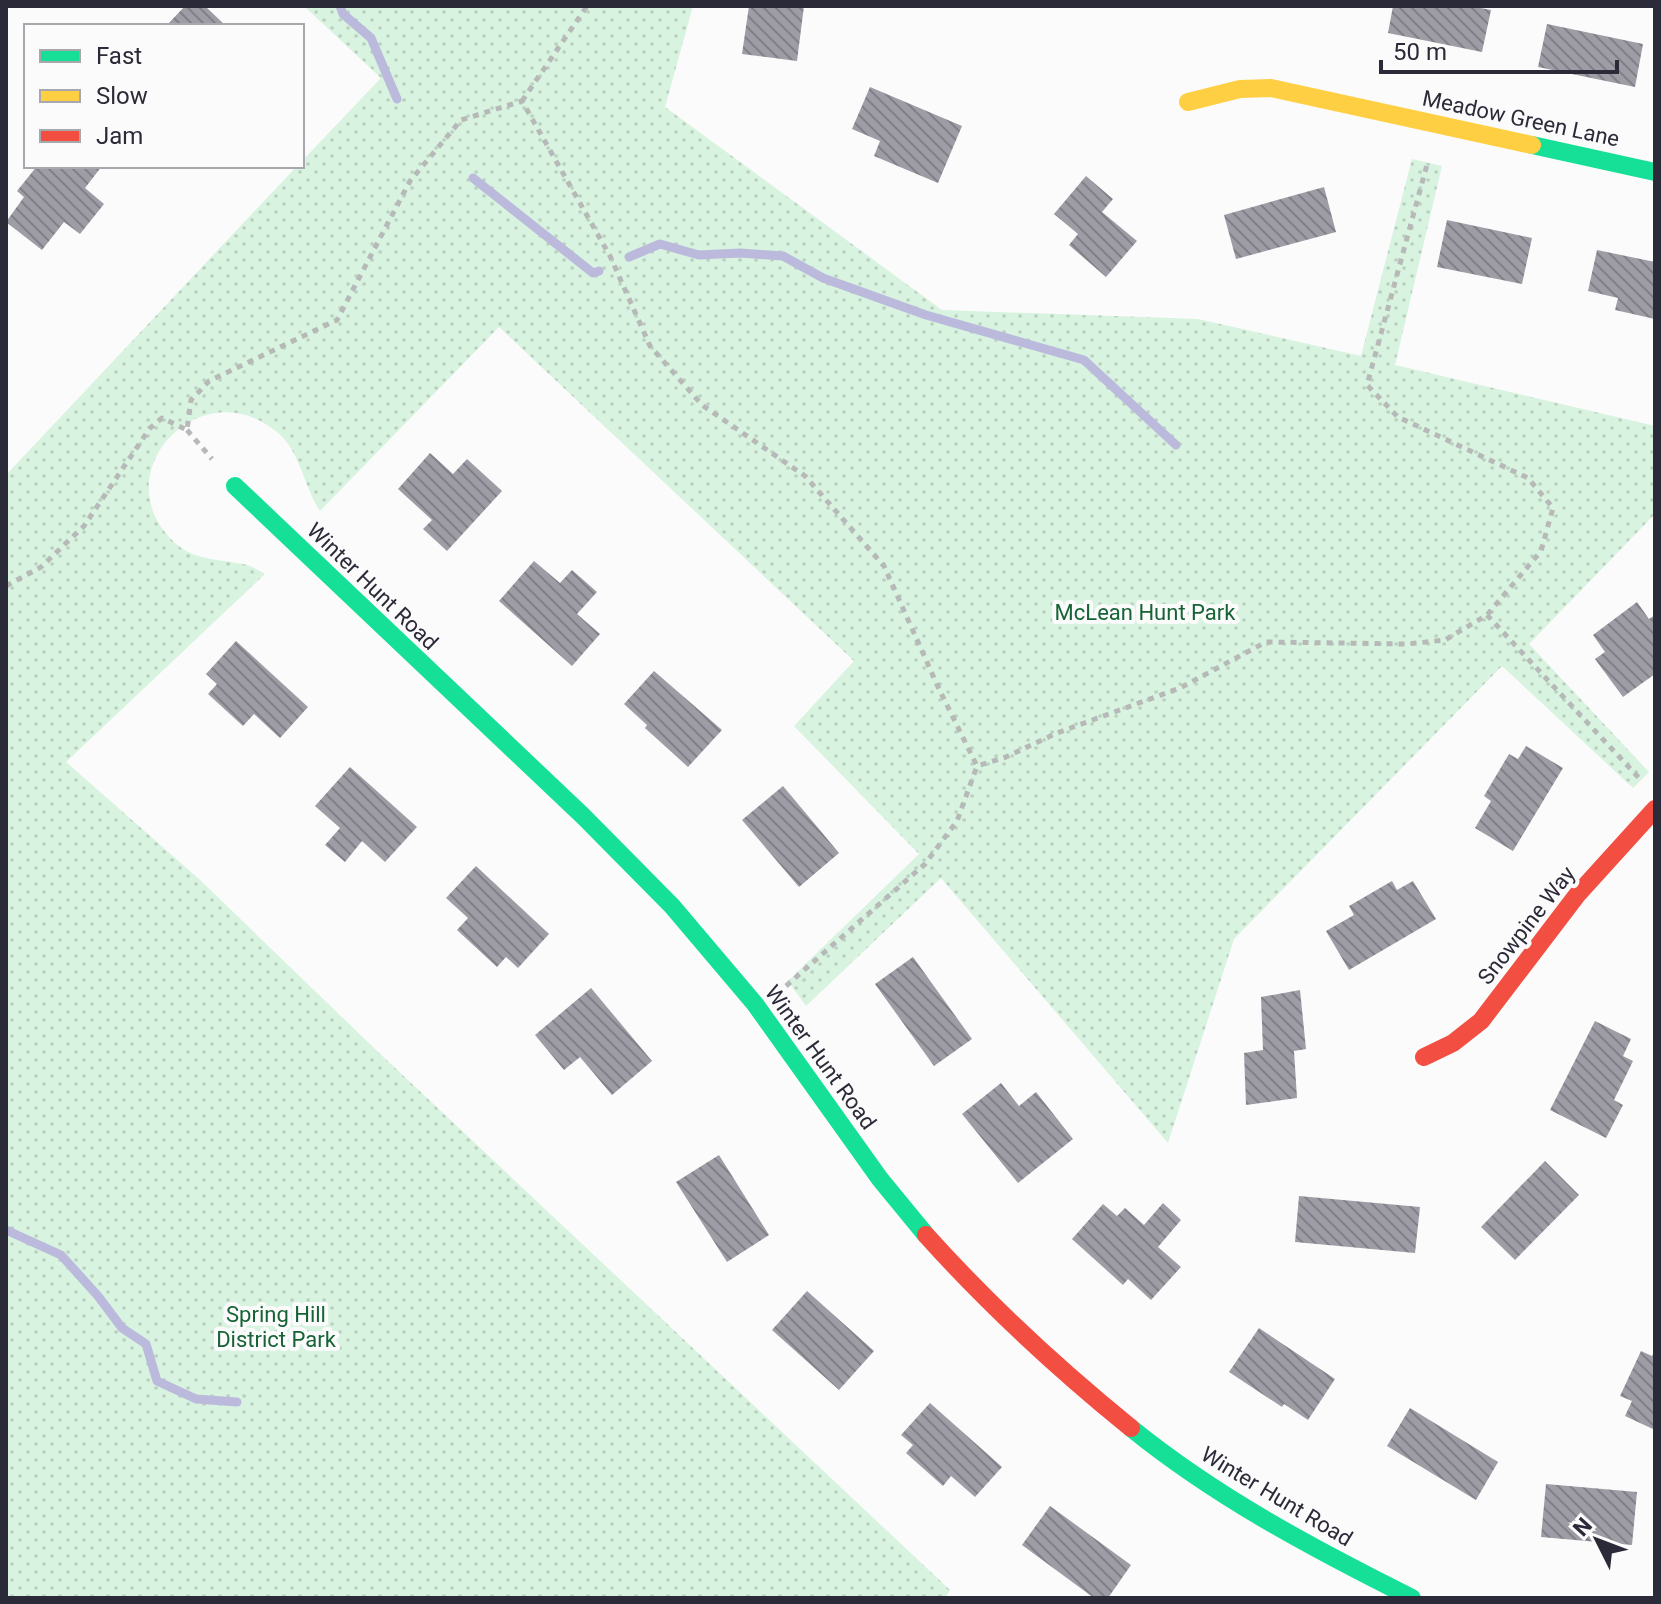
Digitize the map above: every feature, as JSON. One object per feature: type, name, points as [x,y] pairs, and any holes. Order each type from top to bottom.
[{"type":"street","name":"Meadow Green Lane","points":[[1188,102],[1240,89],[1271,88],[1655,172]]},
{"type":"street","name":"Winter Hunt Road","points":[[235,486],[335,585],[633,864],[704,941],[906,1211],[975,1289],[1046,1359],[1172,1461],[1271,1524],[1412,1598]]},
{"type":"street","name":"Snowpine Way","points":[[1424,1057],[1453,1043],[1481,1021],[1577,895],[1655,809]]},
{"type":"path","points":[[6,586],[41,567],[84,526],[150,428],[162,418],[187,430],[191,400],[209,381],[337,320],[410,181],[461,120],[522,101],[587,6]]},
{"type":"path","points":[[522,101],[610,256],[650,346],[702,405],[805,476],[884,566],[977,766],[957,821],[925,864],[757,1009]]},
{"type":"path","points":[[977,766],[1180,688],[1266,642],[1407,644],[1445,640],[1487,615],[1541,551],[1553,508],[1528,478],[1398,417],[1367,385],[1428,163],[1435,123]]},
{"type":"path","points":[[1487,615],[1645,784]]},
{"type":"green space","name":"McLean Hunt Park","points":[[304,6],[693,6],[665,107],[942,310],[1198,319],[1361,356],[1412,159],[1442,166],[1395,365],[1655,426],[1655,514],[1529,644],[1649,772],[1633,788],[1502,666],[1234,939],[1168,1143],[941,878],[806,1006],[788,981],[919,854],[794,726],[854,661],[499,327],[320,511],[285,440],[248,416],[218,413],[192,421],[170,438],[155,460],[149,487],[155,515],[174,542],[198,556],[246,565],[265,574],[66,762],[199,879],[376,1050],[950,1590],[945,1598],[6,1598],[6,475],[295,168],[304,168],[304,159],[381,78]]},
{"type":"building","points":[[185,6],[205,6],[224,24],[168,24]]},
{"type":"building","points":[[749,6],[804,6],[797,61],[742,54]]},
{"type":"building","points":[[1393,6],[1470,6],[1491,10],[1482,52],[1388,33]]},
{"type":"building","points":[[1547,24],[1643,44],[1635,87],[1538,67]]},
{"type":"building","points":[[870,87],[962,126],[938,183],[874,156],[880,141],[852,129]]},
{"type":"building","points":[[35,168],[100,168],[85,188],[104,204],[80,234],[64,222],[42,250],[6,222],[24,197],[17,191]]},
{"type":"building","points":[[1086,176],[1113,199],[1102,212],[1137,241],[1106,277],[1069,245],[1078,234],[1054,214]]},
{"type":"building","points":[[1324,187],[1336,232],[1236,259],[1224,215]]},
{"type":"building","points":[[1447,220],[1532,238],[1522,284],[1437,267]]},
{"type":"building","points":[[1597,250],[1655,262],[1655,319],[1615,310],[1618,298],[1588,291]]},
{"type":"building","points":[[430,453],[453,474],[467,459],[502,491],[447,551],[423,529],[432,520],[398,489]]},
{"type":"building","points":[[534,561],[560,583],[572,570],[597,592],[577,614],[600,634],[572,666],[499,601]]},
{"type":"building","points":[[1637,602],[1649,619],[1655,615],[1655,674],[1623,697],[1595,659],[1605,652],[1593,635]]},
{"type":"building","points":[[236,641],[308,707],[280,738],[254,714],[243,726],[208,694],[217,684],[206,674]]},
{"type":"building","points":[[654,671],[722,730],[688,767],[624,704]]},
{"type":"building","points":[[1526,746],[1563,768],[1513,851],[1475,828],[1491,801],[1484,796],[1509,754],[1518,759]]},
{"type":"building","points":[[350,767],[417,827],[385,862],[362,841],[345,862],[325,845],[340,828],[315,806]]},
{"type":"building","points":[[783,786],[839,853],[799,887],[742,820]]},
{"type":"building","points":[[476,866],[549,934],[518,968],[506,957],[497,967],[457,930],[468,918],[446,898]]},
{"type":"building","points":[[1392,881],[1397,890],[1413,881],[1436,919],[1349,970],[1326,931],[1354,915],[1349,906]]},
{"type":"building","points":[[913,957],[972,1039],[934,1066],[875,984]]},
{"type":"building","points":[[591,988],[652,1061],[612,1095],[580,1057],[564,1070],[535,1035]]},
{"type":"building","points":[[1300,990],[1306,1049],[1294,1051],[1297,1098],[1246,1105],[1244,1053],[1263,1050],[1261,997]]},
{"type":"building","points":[[1595,1021],[1631,1039],[1623,1056],[1633,1061],[1614,1100],[1623,1105],[1606,1138],[1550,1110]]},
{"type":"building","points":[[1001,1083],[1019,1106],[1036,1092],[1073,1139],[1018,1183],[962,1114]]},
{"type":"building","points":[[719,1155],[769,1235],[727,1262],[676,1182]]},
{"type":"building","points":[[1545,1161],[1579,1195],[1515,1260],[1481,1227]]},
{"type":"building","points":[[1299,1196],[1420,1207],[1415,1253],[1295,1242]]},
{"type":"building","points":[[1163,1203],[1181,1220],[1158,1247],[1181,1267],[1151,1300],[1128,1279],[1123,1285],[1072,1239],[1103,1204],[1117,1216],[1125,1208],[1144,1225]]},
{"type":"building","points":[[807,1291],[874,1351],[839,1390],[772,1330]]},
{"type":"building","points":[[1259,1328],[1335,1379],[1308,1420],[1229,1372]]},
{"type":"building","points":[[1655,1350],[1655,1430],[1625,1416],[1632,1401],[1620,1396],[1641,1351],[1652,1356]]},
{"type":"building","points":[[930,1403],[1002,1467],[975,1497],[951,1476],[943,1486],[906,1453],[913,1445],[901,1435]]},
{"type":"building","points":[[1410,1408],[1498,1462],[1476,1500],[1387,1446]]},
{"type":"building","points":[[1546,1484],[1637,1492],[1632,1545],[1541,1537]]},
{"type":"building","points":[[1050,1506],[1131,1565],[1108,1598],[1094,1598],[1022,1545]]},
{"type":"waterway","points":[[340,6],[343,14],[371,38],[397,99]]},
{"type":"waterway","points":[[473,178],[593,273],[599,271]]},
{"type":"waterway","points":[[629,257],[660,244],[699,255],[740,253],[783,256],[823,278],[926,315],[1084,360],[1176,445]]},
{"type":"waterway","points":[[6,1230],[61,1255],[122,1328],[146,1344],[157,1381],[196,1399],[237,1402]]},
{"type":"traffic: fast","points":[[1532,145],[1655,172]]},
{"type":"traffic: fast","points":[[235,486],[583,816],[672,906],[755,1004],[880,1179],[926,1235]]},
{"type":"traffic: fast","points":[[1131,1428],[1231,1499],[1412,1598]]},
{"type":"traffic: slow","points":[[1188,102],[1240,89],[1271,88],[1532,145]]},
{"type":"traffic: jam","points":[[1424,1057],[1453,1043],[1481,1021],[1577,895],[1655,809]]},
{"type":"traffic: jam","points":[[926,1235],[1024,1335],[1131,1428]]},
{"type":"park label","name":"Spring Hill District Park","points":[[276,1326]]}]
